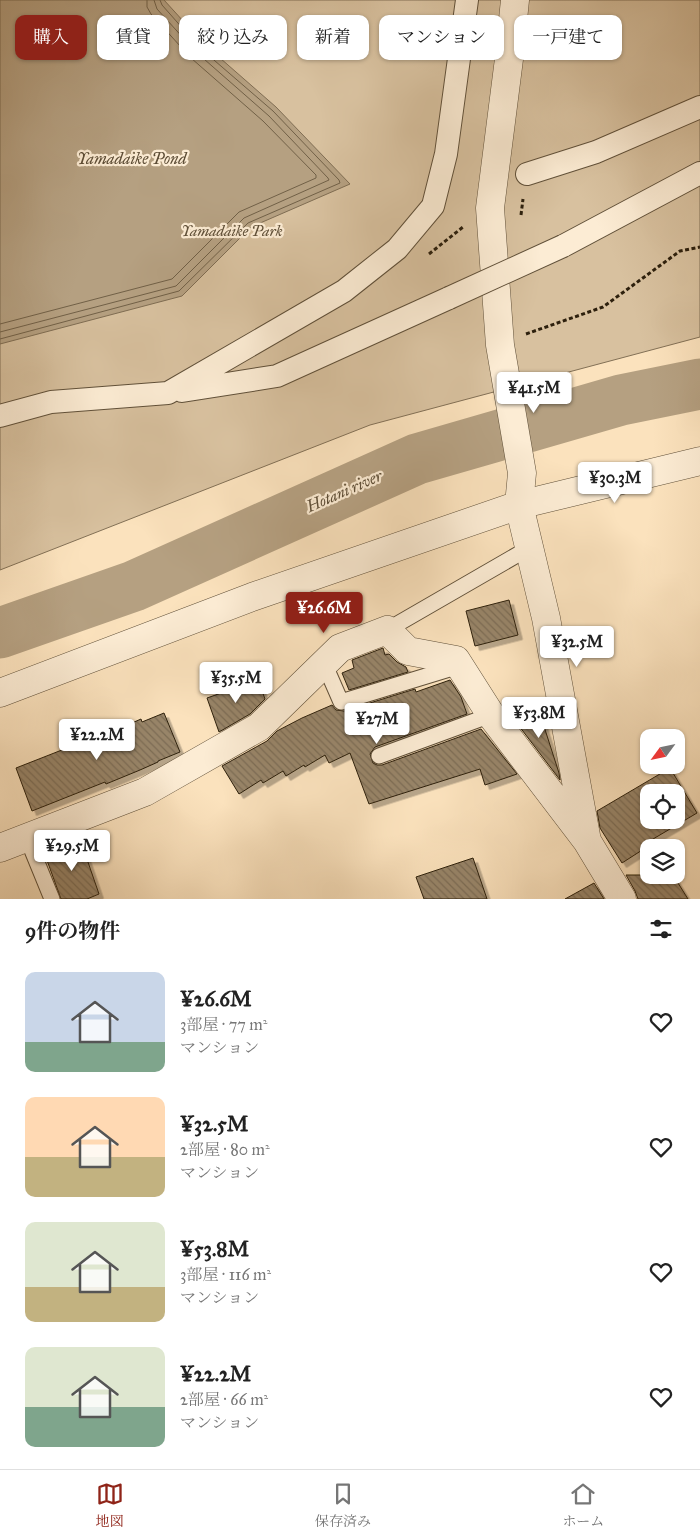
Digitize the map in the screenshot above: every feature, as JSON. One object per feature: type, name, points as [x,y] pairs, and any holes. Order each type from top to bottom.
[{"type":"street","points":[[168,393],[344,291],[398,249],[433,206],[446,154],[467,0]]},
{"type":"street","points":[[515,0],[490,208],[502,354],[522,473],[519,505],[546,618],[587,841]]},
{"type":"street","points":[[528,174],[596,152],[700,108]]},
{"type":"street","points":[[0,416],[51,402],[168,393],[277,376],[563,246],[700,173]]},
{"type":"street","points":[[0,693],[252,597],[519,505],[700,462]]},
{"type":"street","points":[[0,848],[145,792],[258,727],[340,648],[387,630],[408,650],[456,660],[492,715],[587,841],[622,899]]},
{"type":"lane","points":[[387,630],[529,548]]},
{"type":"lane","points":[[324,663],[341,702],[460,665]]},
{"type":"lane","points":[[379,756],[492,715]]},
{"type":"lane","points":[[27,838],[52,899]]},
{"type":"path","points":[[502,354],[603,307],[680,250],[700,248]]},
{"type":"green space","name":"Yamadaike Park","points":[[0,0],[700,0],[700,337],[370,425],[0,570]]},
{"type":"water","name":"Yamadaike Pond","points":[[0,0],[164,0],[179,16],[179,60],[222,60],[276,107],[350,184],[251,227],[182,296],[0,344]]},
{"type":"building","points":[[509,600],[518,635],[475,646],[466,611]]},
{"type":"building","points":[[383,648],[385,655],[389,654],[406,667],[408,672],[349,690],[342,673],[354,668],[352,660]]},
{"type":"building","points":[[258,680],[265,699],[250,714],[219,732],[207,698]]},
{"type":"building","points":[[450,680],[461,697],[467,714],[375,747],[370,754],[373,763],[382,765],[481,729],[517,774],[485,785],[480,769],[369,804],[350,753],[329,763],[325,755],[286,776],[283,771],[263,783],[261,780],[239,794],[222,766],[267,741],[277,731],[332,705],[336,710],[344,711],[415,689],[416,692]]},
{"type":"building","points":[[164,713],[180,752],[106,784],[105,782],[32,811],[16,768],[141,719],[142,722]]},
{"type":"building","points":[[540,714],[559,773],[560,780],[516,722]]},
{"type":"building","points":[[660,774],[674,774],[680,784],[643,784]]},
{"type":"building","points":[[640,786],[640,829],[670,829],[653,839],[640,839],[640,851],[622,863],[600,828],[597,811]]},
{"type":"building","points":[[685,793],[697,813],[685,820]]},
{"type":"building","points":[[80,839],[99,894],[87,899],[61,899],[44,852]]},
{"type":"building","points":[[473,858],[487,899],[424,899],[416,877]]},
{"type":"building","points":[[626,875],[640,875],[640,884],[679,884],[688,899],[638,899]]},
{"type":"building","points":[[594,883],[604,899],[565,899]]},
{"type":"waterway","name":"Hotani river","points":[[0,633],[134,586],[417,459],[621,400],[700,384]]}]
